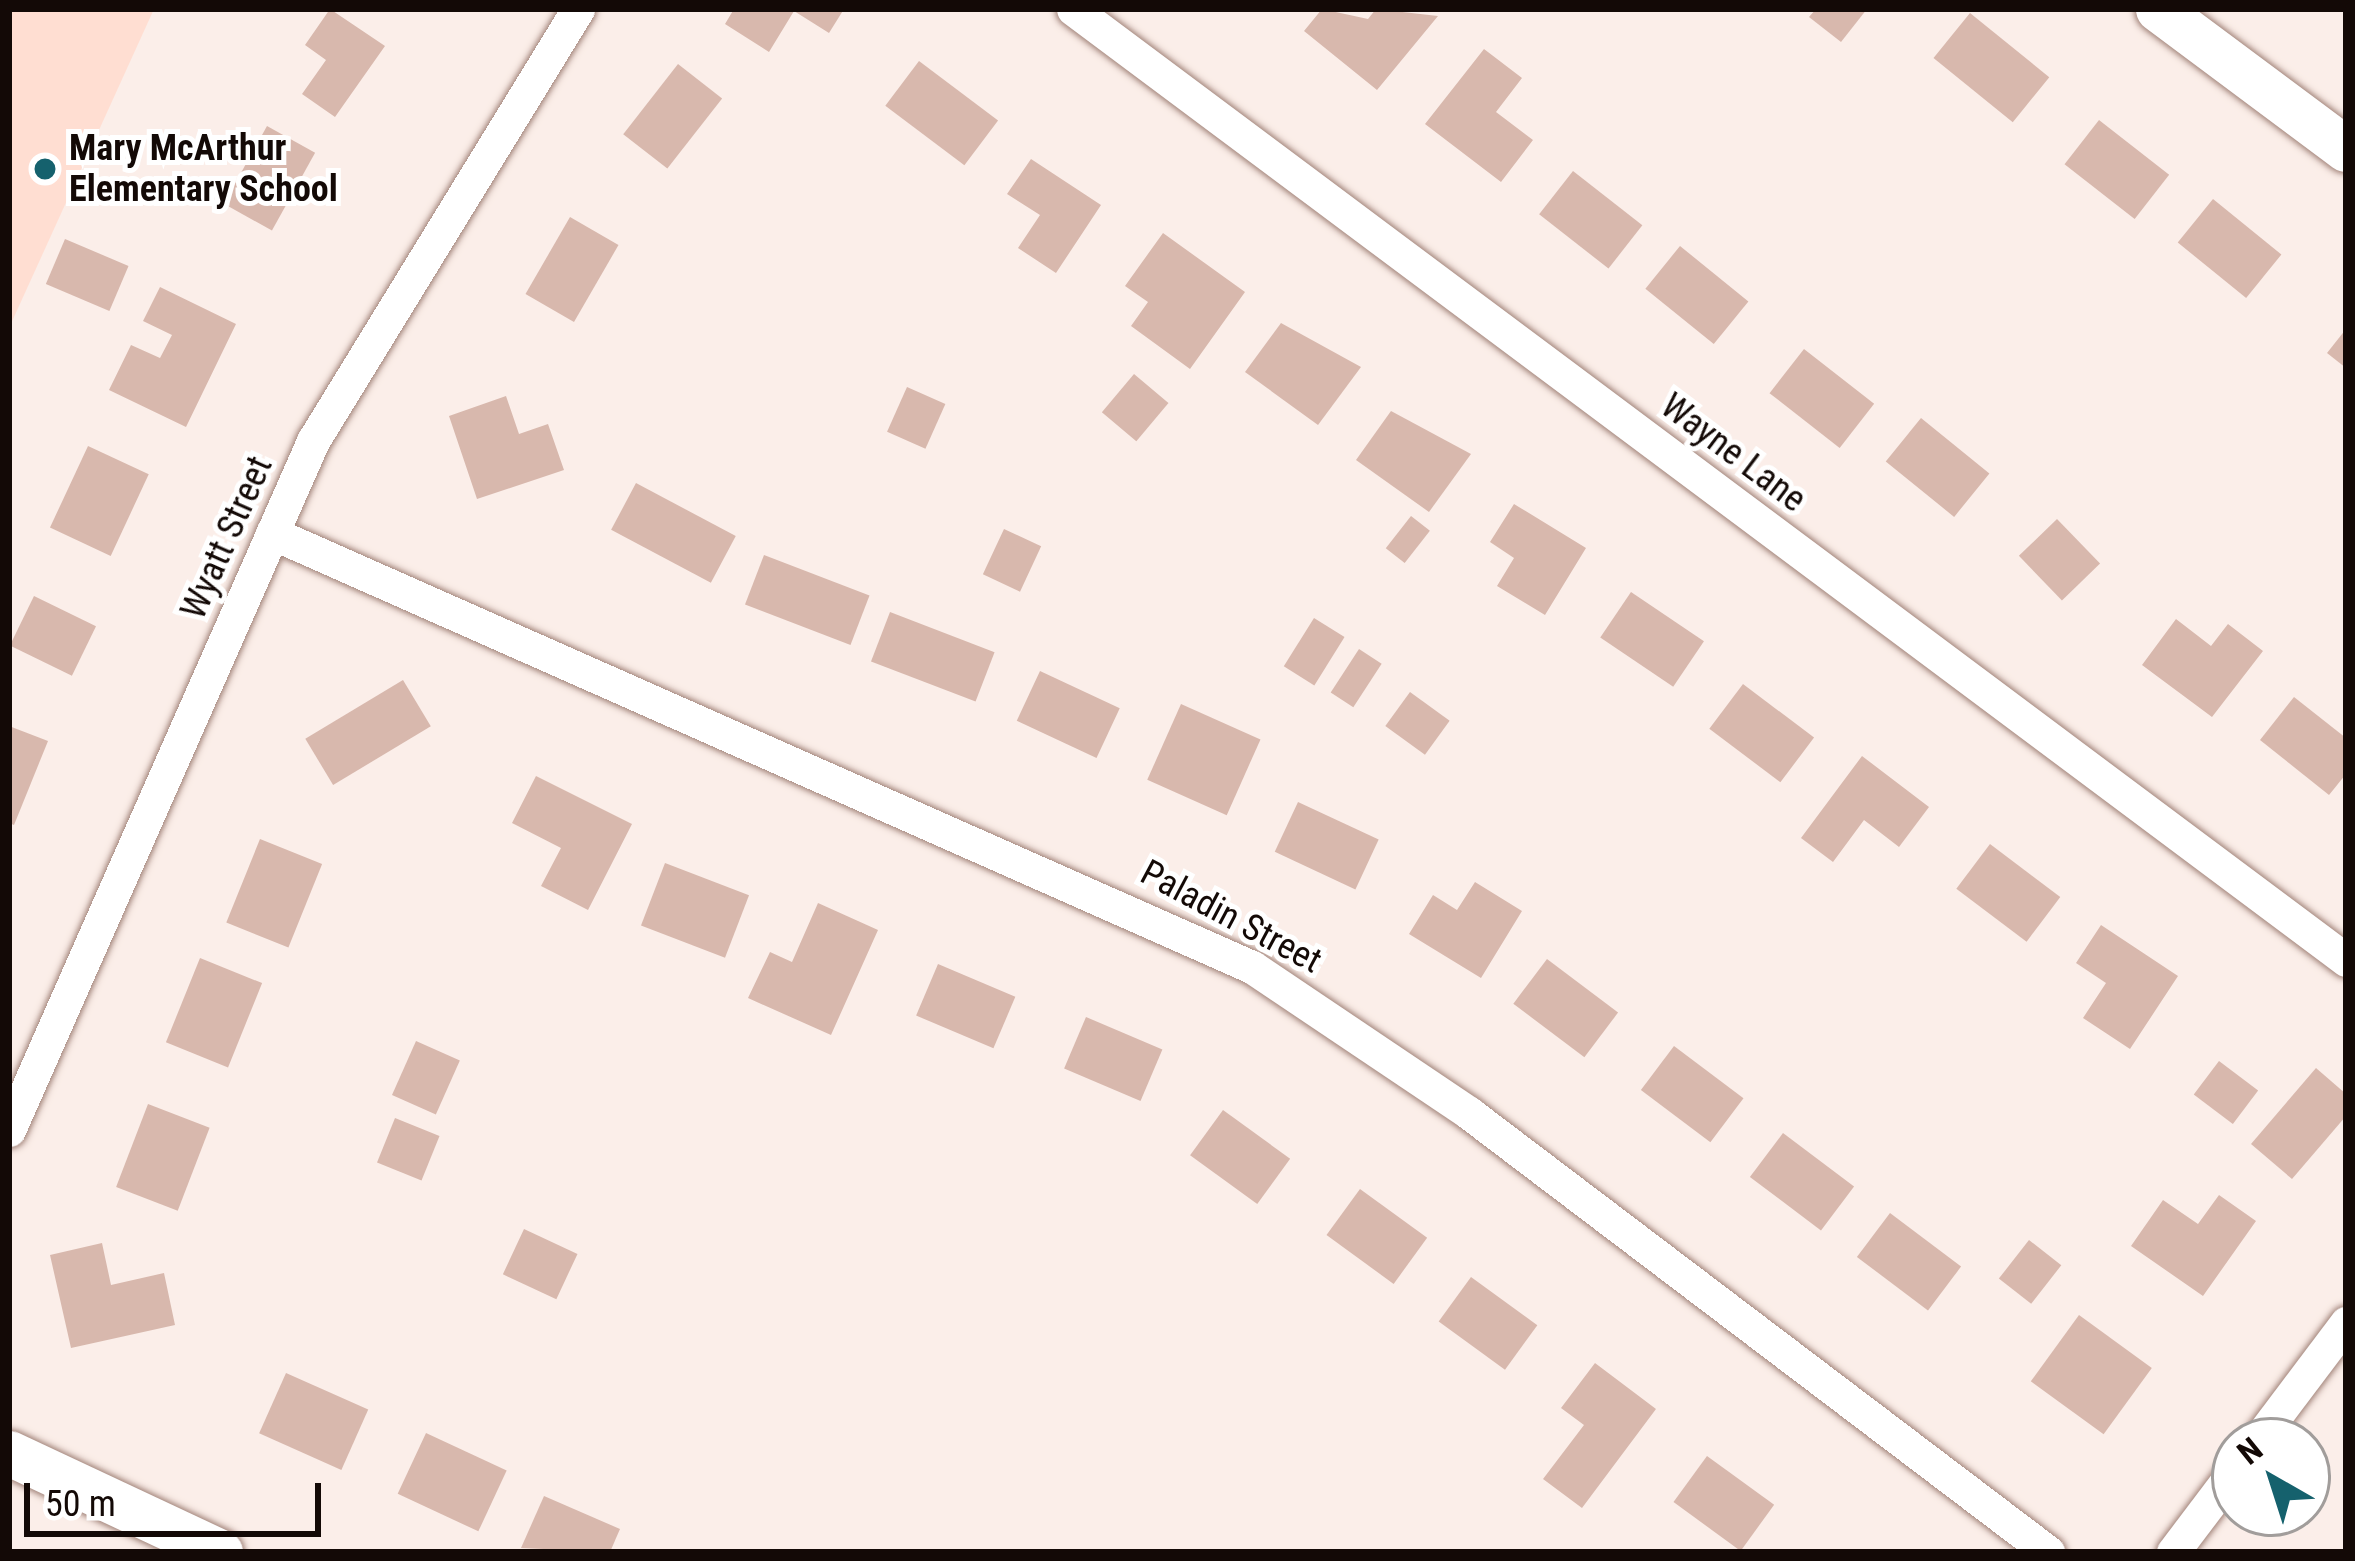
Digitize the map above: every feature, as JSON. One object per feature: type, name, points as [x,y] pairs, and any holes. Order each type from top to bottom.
[{"type":"street","name":"Wyatt Street","points":[[9,1130],[272,532],[416,260],[578,9]]},
{"type":"street","name":"Wayne Lane","points":[[1072,9],[2346,960]]},
{"type":"street","points":[[2158,9],[2346,149]]},
{"type":"street","name":"Paladin Street","points":[[272,532],[1252,967],[1469,1113],[2048,1552]]},
{"type":"street","points":[[2275,1417],[2346,1323]]},
{"type":"street","points":[[9,1453],[220,1552]]},
{"type":"street","points":[[2173,1552],[2211,1502]]},
{"type":"shaded area","name":"Mary McArthur Elementary School","points":[[9,9],[154,9],[9,328]]},
{"type":"building","points":[[330,9],[385,46],[335,117],[302,94],[326,60],[305,45]]},
{"type":"building","points":[[734,9],[844,9],[829,33],[794,11],[769,52],[725,24]]},
{"type":"building","points":[[1322,9],[1368,19],[1376,9],[1438,16],[1377,90],[1304,31]]},
{"type":"building","points":[[1816,9],[1867,9],[1841,42],[1809,17]]},
{"type":"building","points":[[1970,13],[2049,77],[2013,122],[1933,58]]},
{"type":"building","points":[[1484,49],[1522,78],[1496,112],[1533,140],[1501,182],[1425,124]]},
{"type":"building","points":[[919,61],[998,121],[964,165],[885,106]]},
{"type":"building","points":[[678,64],[722,98],[667,169],[623,134]]},
{"type":"building","points":[[2099,120],[2169,175],[2135,219],[2065,164]]},
{"type":"building","points":[[267,126],[315,153],[272,231],[224,204]]},
{"type":"building","points":[[1031,159],[1101,205],[1056,273],[1018,248],[1040,215],[1007,194]]},
{"type":"building","points":[[1573,171],[1642,225],[1608,269],[1539,214]]},
{"type":"building","points":[[2213,199],[2281,254],[2246,298],[2178,243]]},
{"type":"building","points":[[570,217],[618,245],[574,322],[526,294]]},
{"type":"building","points":[[1163,233],[1245,292],[1190,369],[1131,326],[1148,302],[1125,286]]},
{"type":"building","points":[[65,239],[129,266],[109,311],[46,284]]},
{"type":"building","points":[[1680,246],[1748,301],[1714,344],[1645,289]]},
{"type":"building","points":[[160,287],[236,324],[186,427],[109,390],[131,345],[160,358],[172,335],[143,321]]},
{"type":"building","points":[[1281,323],[1361,367],[1318,425],[1245,372]]},
{"type":"building","points":[[2346,329],[2346,368],[2327,353]]},
{"type":"building","points":[[1804,349],[1874,404],[1840,448],[1770,393]]},
{"type":"building","points":[[1134,374],[1168,403],[1136,441],[1102,412]]},
{"type":"building","points":[[907,387],[945,404],[925,449],[887,432]]},
{"type":"building","points":[[506,396],[519,434],[548,424],[564,470],[477,499],[449,416]]},
{"type":"building","points":[[1391,411],[1471,454],[1429,512],[1356,460]]},
{"type":"building","points":[[1921,418],[1989,473],[1954,517],[1886,462]]},
{"type":"building","points":[[88,446],[149,474],[111,556],[50,528]]},
{"type":"building","points":[[636,483],[736,536],[711,583],[611,530]]},
{"type":"building","points":[[1514,504],[1586,548],[1545,615],[1497,586],[1514,558],[1490,542]]},
{"type":"building","points":[[1411,516],[1430,531],[1405,563],[1386,548]]},
{"type":"building","points":[[2057,519],[2100,564],[2062,600],[2019,556]]},
{"type":"building","points":[[1004,529],[1041,546],[1020,592],[983,574]]},
{"type":"building","points":[[764,555],[869,595],[851,645],[745,604]]},
{"type":"building","points":[[1631,592],[1704,641],[1673,687],[1600,638]]},
{"type":"building","points":[[34,596],[96,626],[72,676],[10,645]]},
{"type":"building","points":[[890,612],[995,652],[976,702],[871,661]]},
{"type":"building","points":[[1314,618],[1345,637],[1314,685],[1284,666]]},
{"type":"building","points":[[2176,619],[2211,646],[2228,624],[2263,651],[2212,717],[2142,665]]},
{"type":"building","points":[[1359,649],[1382,664],[1353,707],[1331,693]]},
{"type":"building","points":[[1040,671],[1120,708],[1097,758],[1017,721]]},
{"type":"building","points":[[403,680],[431,726],[333,785],[305,739]]},
{"type":"building","points":[[1743,684],[1814,738],[1780,782],[1709,729]]},
{"type":"building","points":[[1410,692],[1450,721],[1425,755],[1385,726]]},
{"type":"building","points":[[2294,697],[2346,738],[2346,774],[2329,795],[2260,740]]},
{"type":"building","points":[[1181,704],[1260,739],[1227,815],[1147,780]]},
{"type":"building","points":[[9,726],[48,741],[14,825],[9,823]]},
{"type":"building","points":[[1862,756],[1929,807],[1899,847],[1864,820],[1833,862],[1801,838]]},
{"type":"building","points":[[536,776],[632,824],[588,910],[541,886],[561,848],[512,823]]},
{"type":"building","points":[[1298,802],[1379,840],[1355,889],[1275,852]]},
{"type":"building","points":[[260,839],[322,864],[288,948],[226,922]]},
{"type":"building","points":[[1990,844],[2060,897],[2027,942],[1956,889]]},
{"type":"building","points":[[665,863],[749,895],[725,958],[641,926]]},
{"type":"building","points":[[1475,882],[1522,911],[1481,978],[1409,934],[1433,895],[1457,910]]},
{"type":"building","points":[[818,903],[878,930],[831,1035],[748,998],[770,952],[792,962]]},
{"type":"building","points":[[2101,925],[2178,976],[2130,1049],[2083,1018],[2106,983],[2076,963]]},
{"type":"building","points":[[200,958],[262,983],[228,1067],[166,1042]]},
{"type":"building","points":[[1547,959],[1618,1013],[1584,1057],[1513,1004]]},
{"type":"building","points":[[938,964],[1015,997],[993,1048],[916,1016]]},
{"type":"building","points":[[1086,1017],[1162,1049],[1141,1101],[1064,1069]]},
{"type":"building","points":[[416,1041],[460,1061],[436,1114],[392,1095]]},
{"type":"building","points":[[1674,1046],[1743,1098],[1710,1142],[1641,1090]]},
{"type":"building","points":[[2219,1061],[2258,1090],[2233,1124],[2194,1095]]},
{"type":"building","points":[[2316,1068],[2346,1094],[2346,1116],[2292,1179],[2251,1144]]},
{"type":"building","points":[[148,1104],[210,1128],[178,1211],[116,1187]]},
{"type":"building","points":[[1223,1110],[1290,1159],[1257,1204],[1190,1155]]},
{"type":"building","points":[[395,1118],[440,1136],[422,1180],[377,1163]]},
{"type":"building","points":[[1783,1133],[1854,1187],[1821,1230],[1750,1177]]},
{"type":"building","points":[[1360,1189],[1427,1238],[1394,1284],[1326,1235]]},
{"type":"building","points":[[2219,1195],[2256,1221],[2203,1296],[2131,1246],[2163,1200],[2198,1224]]},
{"type":"building","points":[[1890,1213],[1961,1267],[1928,1310],[1857,1257]]},
{"type":"building","points":[[524,1229],[577,1254],[556,1299],[503,1274]]},
{"type":"building","points":[[2029,1240],[2061,1265],[2031,1304],[1999,1279]]},
{"type":"building","points":[[102,1243],[111,1285],[164,1273],[175,1325],[71,1348],[50,1255]]},
{"type":"building","points":[[1471,1277],[1537,1325],[1505,1370],[1439,1321]]},
{"type":"building","points":[[2079,1315],[2152,1368],[2104,1434],[2031,1381]]},
{"type":"building","points":[[1595,1363],[1656,1409],[1582,1508],[1543,1479],[1584,1425],[1561,1408]]},
{"type":"building","points":[[286,1373],[368,1410],[341,1470],[259,1433]]},
{"type":"building","points":[[426,1433],[507,1471],[478,1531],[398,1494]]},
{"type":"building","points":[[1707,1456],[1774,1505],[1741,1551],[1673,1502]]},
{"type":"building","points":[[544,1496],[620,1529],[610,1552],[521,1548]]},
{"type":"place","name":"Mary McArthur Elementary School","points":[[45,169]]}]
